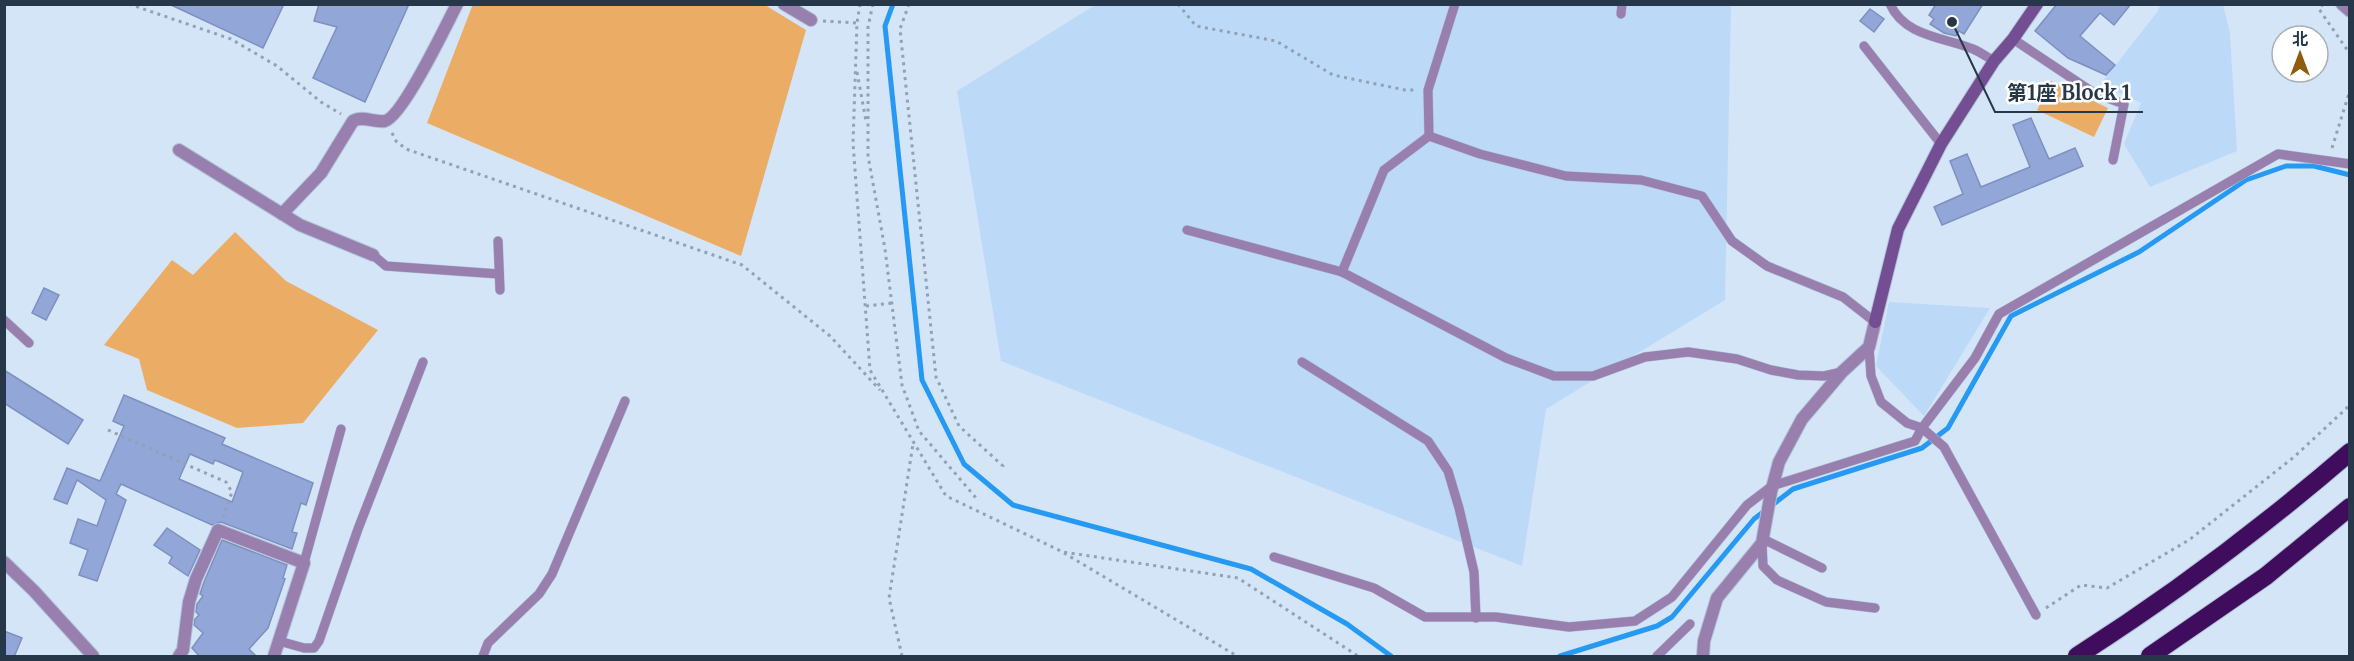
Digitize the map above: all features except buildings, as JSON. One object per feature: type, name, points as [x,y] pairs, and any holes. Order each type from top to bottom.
[{"type":"highway","points":[[2077,657],[2227,553],[2283,509],[2349,452]]},
{"type":"highway","points":[[2151,657],[2266,576],[2349,507]]},
{"type":"street","points":[[282,214],[321,173],[353,121],[357,119],[385,121],[393,116],[407,98],[458,4]]},
{"type":"street","points":[[784,4],[811,20]]},
{"type":"street","points":[[1703,657],[1704,641],[1717,597],[1762,541],[1771,489],[1779,462],[1802,419],[1842,372],[1869,347],[1898,229],[1941,144],[1994,61],[2013,39],[2037,4]]},
{"type":"street","points":[[2342,4],[2349,11]]},
{"type":"street","points":[[179,150],[300,225],[373,255]]},
{"type":"street","points":[[179,657],[183,650],[193,591],[218,530],[304,563],[274,657]]},
{"type":"street","points":[[4,562],[34,591],[93,657]]},
{"type":"lane","points":[[1429,136],[1428,90],[1455,4]]},
{"type":"lane","points":[[1890,4],[1905,23],[1922,34],[1973,49],[1994,61]]},
{"type":"lane","points":[[2013,39],[2094,93],[2124,104],[2113,160]]},
{"type":"lane","points":[[1864,46],[1941,144]]},
{"type":"lane","points":[[1342,272],[1384,170],[1429,136]]},
{"type":"lane","points":[[1429,136],[1480,154],[1566,176],[1641,180],[1702,196],[1732,241],[1767,266],[1843,297],[1875,322]]},
{"type":"lane","points":[[1274,557],[1374,588],[1425,617],[1496,617],[1569,627],[1635,621],[1672,597],[1747,505],[1771,489],[1915,441],[1922,428],[1975,358],[1999,314],[2278,154],[2349,164]]},
{"type":"lane","points":[[1187,231],[1342,272],[1506,358],[1554,376],[1593,376],[1645,357],[1688,352],[1737,359],[1771,370],[1798,375],[1824,376],[1842,372]]},
{"type":"lane","points":[[498,241],[500,290]]},
{"type":"lane","points":[[373,255],[386,266],[499,274]]},
{"type":"lane","points":[[4,320],[29,343]]},
{"type":"lane","points":[[1869,347],[1871,376],[1881,402],[1907,423],[1922,428],[1944,447],[2036,615]]},
{"type":"lane","points":[[279,641],[304,648],[314,648],[319,641],[358,529],[423,362]]},
{"type":"lane","points":[[1302,362],[1428,441],[1448,471],[1459,508],[1474,572],[1476,618]]},
{"type":"lane","points":[[483,657],[488,643],[539,594],[552,574],[625,401]]},
{"type":"lane","points":[[304,563],[341,429]]},
{"type":"lane","points":[[1822,568],[1762,541],[1763,566],[1777,580],[1826,602],[1875,608]]},
{"type":"lane","points":[[1657,657],[1690,624]]},
{"type":"path","points":[[129,4],[231,39],[276,66],[321,102],[353,121]]},
{"type":"path","points":[[860,4],[857,23],[853,143],[870,370],[946,496],[1063,552],[1237,657]]},
{"type":"path","points":[[873,4],[868,27],[868,156],[885,249],[902,385],[919,431],[977,499]]},
{"type":"path","points":[[909,4],[900,29],[936,377],[959,426],[1003,466],[1000,470]]},
{"type":"path","points":[[1178,4],[1196,26],[1276,41],[1333,75],[1405,90],[1428,90]]},
{"type":"path","points":[[2323,4],[2319,9],[2349,54]]},
{"type":"path","points":[[811,20],[857,23]]},
{"type":"path","points":[[856,64],[868,129]]},
{"type":"path","points":[[2328,161],[2349,90]]},
{"type":"path","points":[[385,121],[396,141],[406,149],[742,265],[830,336],[884,394]]},
{"type":"path","points":[[866,306],[892,303]]},
{"type":"path","points":[[2036,615],[2081,585],[2107,588],[2189,540],[2294,457],[2349,405]]},
{"type":"path","points":[[108,430],[230,485],[232,492],[218,530]]},
{"type":"path","points":[[902,657],[889,598],[913,442]]},
{"type":"path","points":[[1063,552],[1238,578],[1358,657]]},
{"type":"shaded area","points":[[473,4],[765,5],[806,30],[741,256],[427,123]]},
{"type":"shaded area","points":[[1095,5],[1731,5],[1725,300],[1546,409],[1522,566],[1001,361],[957,91]]},
{"type":"shaded area","points":[[2160,5],[2223,5],[2230,33],[2237,151],[2150,187],[2124,144],[2141,103],[2101,84],[2158,11]]},
{"type":"shaded area","points":[[2051,81],[2108,108],[2094,137],[2037,110]]},
{"type":"shaded area","points":[[235,232],[286,281],[378,330],[303,423],[237,428],[147,390],[139,359],[104,345],[172,260],[193,275]]},
{"type":"shaded area","points":[[1889,302],[1990,308],[1924,416],[1876,366]]},
{"type":"waterway","points":[[893,4],[885,26],[922,380],[964,464],[1013,505],[1251,569],[1347,624],[1391,656]]},
{"type":"waterway","points":[[1560,656],[1657,626],[1672,617],[1754,519],[1793,489],[1922,448],[1948,428],[2011,316],[2139,252],[2246,180],[2286,166],[2314,166],[2350,175]]},
{"type":"place","name":"第1座 Block 1","points":[[1952,22]]}]
